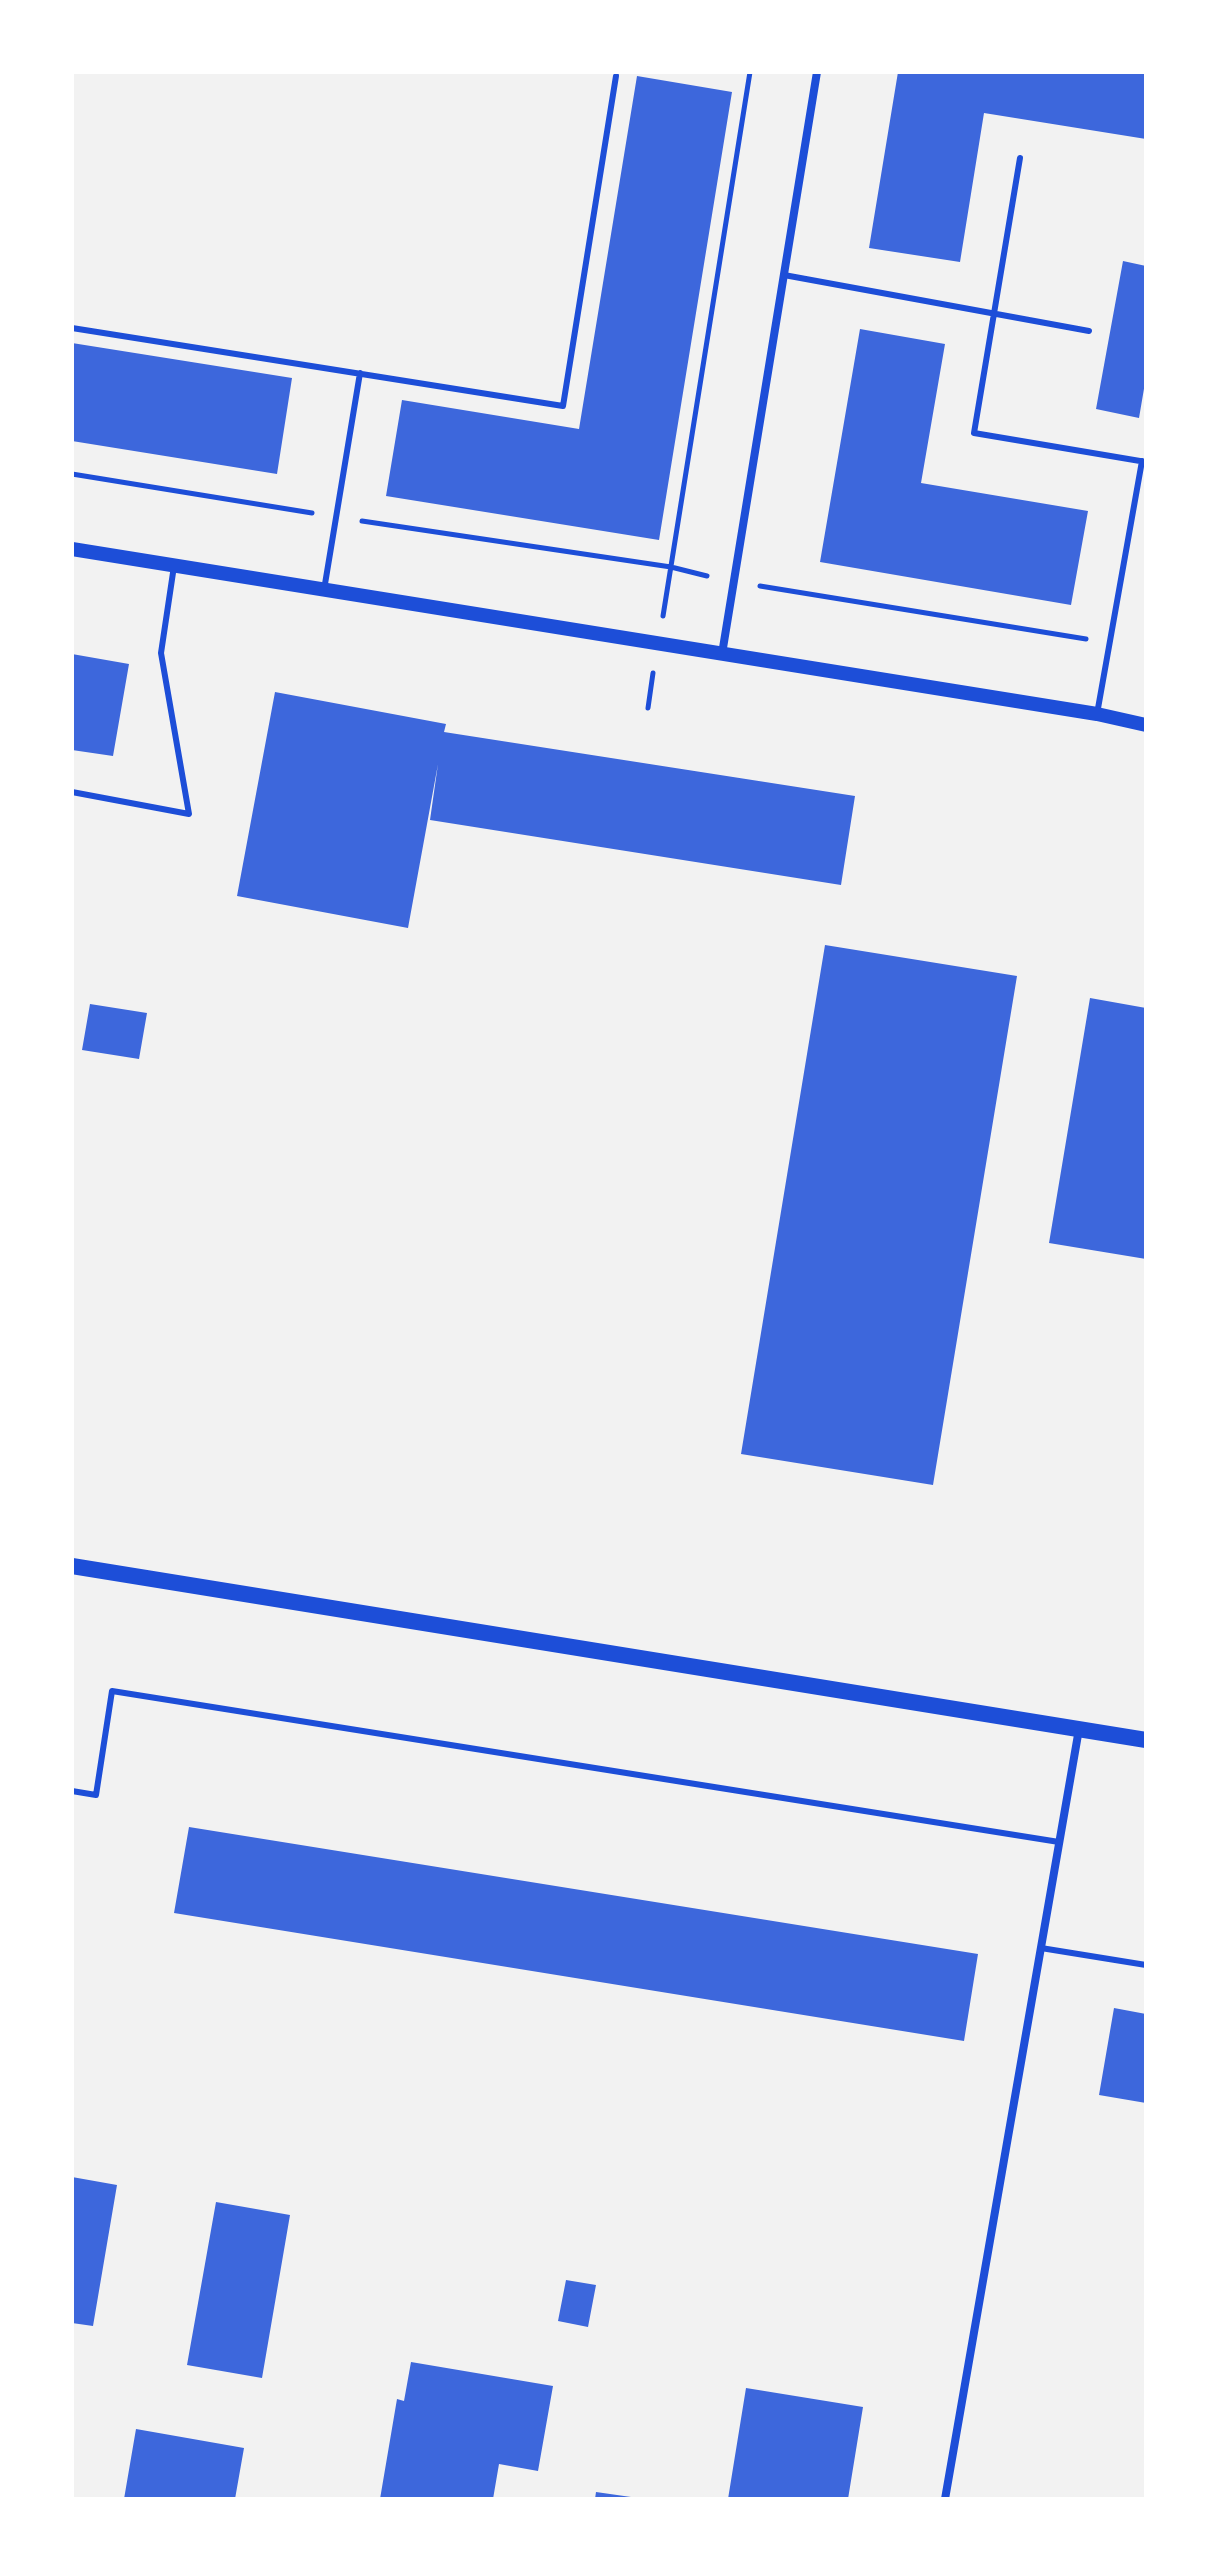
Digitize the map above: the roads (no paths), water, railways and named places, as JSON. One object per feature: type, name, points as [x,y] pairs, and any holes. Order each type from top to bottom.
[{"type":"main road","points":[[72,1566],[1146,1740]]},
{"type":"street","points":[[722,654],[817,72]]},
{"type":"street","points":[[72,549],[1097,714],[1146,725]]},
{"type":"street","points":[[945,2499],[1079,1729]]},
{"type":"lane","points":[[72,328],[563,406],[616,76]]},
{"type":"lane","points":[[1020,158],[974,433],[1144,462],[1097,714]]},
{"type":"lane","points":[[784,275],[1089,331]]},
{"type":"lane","points":[[324,590],[360,373]]},
{"type":"lane","points":[[72,792],[189,814],[161,653],[174,566]]},
{"type":"lane","points":[[72,1791],[96,1795],[112,1691],[1059,1842]]},
{"type":"lane","points":[[1041,1948],[1146,1965]]}]
